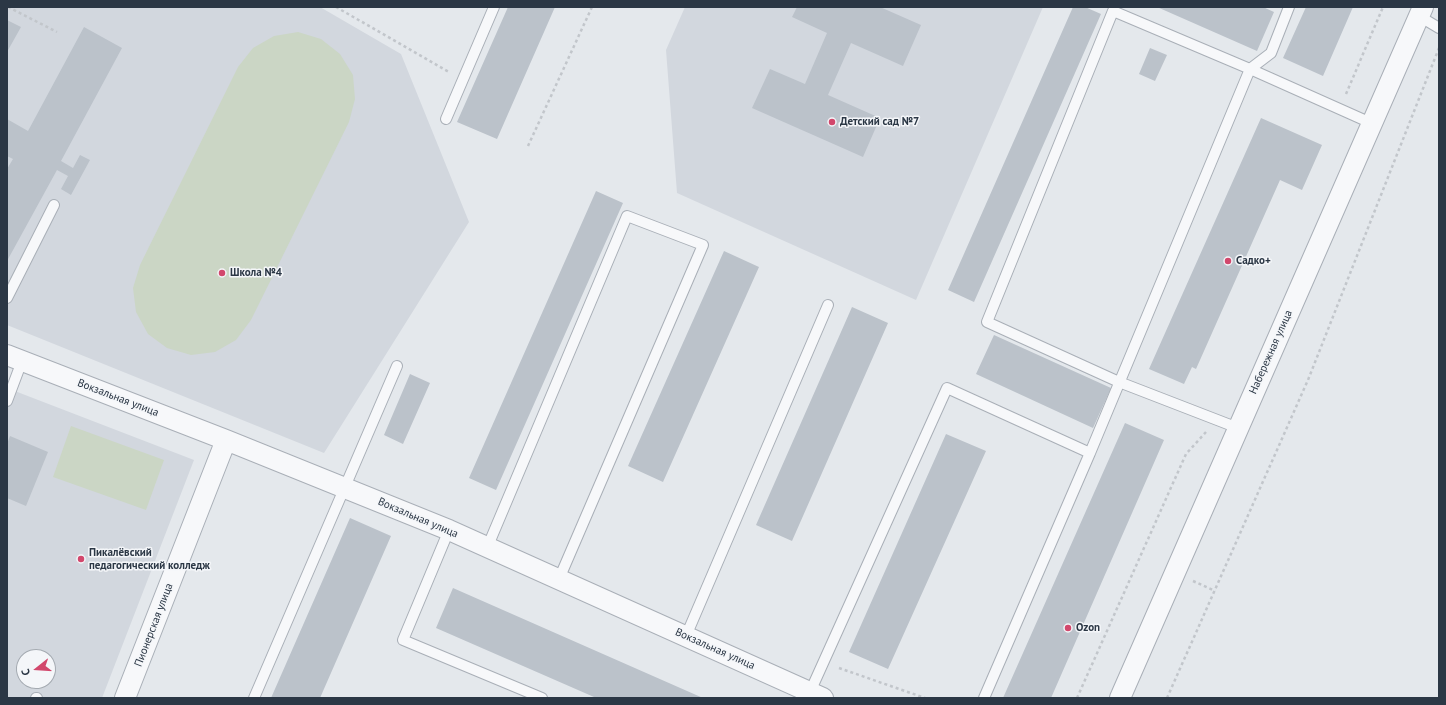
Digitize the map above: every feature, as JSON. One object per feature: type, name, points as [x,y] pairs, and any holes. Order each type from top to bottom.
[{"type":"street","name":"Набережная улица","points":[[1120,698],[1421,12]]},
{"type":"street","name":"Вокзальная улица","points":[[14,358],[226,440],[449,530],[817,695]]},
{"type":"street","name":"Пионерская улица","points":[[125,698],[226,440]]},
{"type":"lane","points":[[446,119],[494,7]]},
{"type":"lane","points":[[984,698],[1090,453],[1250,69],[1271,53],[1289,7]]},
{"type":"lane","points":[[1238,428],[1119,382],[987,322],[1113,11],[1250,69],[1372,124]]},
{"type":"lane","points":[[1421,12],[1439,28]]},
{"type":"lane","points":[[7,298],[54,205]]},
{"type":"lane","points":[[487,548],[627,216],[703,245],[558,579]]},
{"type":"lane","points":[[686,636],[828,305]]},
{"type":"lane","points":[[7,401],[14,358]]},
{"type":"lane","points":[[254,698],[397,366]]},
{"type":"lane","points":[[817,695],[824,662],[947,388],[1090,453]]},
{"type":"lane","points":[[449,530],[403,640],[542,698]]},
{"type":"path","points":[[8,7],[57,32]]},
{"type":"path","points":[[336,7],[463,80]]},
{"type":"path","points":[[528,146],[592,7]]},
{"type":"path","points":[[1340,109],[1383,7]]},
{"type":"path","points":[[1167,698],[1308,380],[1439,48]]},
{"type":"path","points":[[1077,698],[1186,454],[1217,420]]},
{"type":"path","points":[[824,662],[925,698]]},
{"type":"shaded area","name":"Школа №4","points":[[7,7],[320,7],[401,54],[469,222],[324,453],[7,325]]},
{"type":"shaded area","name":"Детский сад №7","points":[[685,7],[1043,7],[916,300],[677,193],[666,50]]},
{"type":"shaded area","name":"Пикалёвский педагогический колледж","points":[[7,388],[194,460],[102,698],[7,698]]},
{"type":"green space","points":[[298,32],[321,39],[340,54],[353,75],[355,99],[349,122],[251,320],[236,340],[215,352],[191,355],[167,348],[148,334],[136,312],[133,288],[140,265],[238,67],[253,48],[274,36]]},
{"type":"green space","points":[[71,426],[164,460],[146,510],[53,477]]},
{"type":"building","points":[[508,7],[555,7],[497,139],[457,122]]},
{"type":"building","points":[[797,7],[880,7],[921,25],[903,66],[851,43],[828,95],[880,118],[863,157],[752,108],[770,69],[805,84],[827,33],[792,17]]},
{"type":"building","points":[[1073,7],[1085,7],[1101,14],[974,302],[948,290]]},
{"type":"building","points":[[1157,7],[1263,7],[1274,12],[1257,51]]},
{"type":"building","points":[[1306,7],[1353,7],[1323,76],[1283,58]]},
{"type":"building","points":[[7,20],[21,27],[7,52]]},
{"type":"building","points":[[84,27],[122,48],[61,161],[73,168],[80,155],[90,160],[71,195],[61,189],[68,176],[57,170],[7,261],[7,169],[13,159],[7,156],[7,119],[28,131]]},
{"type":"building","points":[[1150,48],[1167,55],[1155,81],[1139,74]]},
{"type":"building","points":[[1261,118],[1322,145],[1302,190],[1280,180],[1196,369],[1192,367],[1184,384],[1149,369]]},
{"type":"building","points":[[596,191],[623,203],[496,490],[469,478]]},
{"type":"building","points":[[724,251],[759,267],[663,482],[628,466]]},
{"type":"building","points":[[852,307],[888,323],[792,541],[756,525]]},
{"type":"building","points":[[994,335],[1111,388],[1093,428],[976,374]]},
{"type":"building","points":[[410,374],[430,383],[403,444],[384,435]]},
{"type":"building","points":[[1125,423],[1164,440],[1051,698],[1003,698]]},
{"type":"building","points":[[946,434],[986,451],[888,669],[849,652]]},
{"type":"building","points":[[10,436],[48,452],[26,506],[7,498],[7,444]]},
{"type":"building","points":[[350,518],[391,536],[320,698],[271,698]]},
{"type":"building","points":[[453,588],[703,698],[594,697],[436,628]]},
{"type":"place","name":"Детский сад №7","points":[[832,122]]},
{"type":"place","name":"Садко+","points":[[1228,261]]},
{"type":"place","name":"Школа №4","points":[[222,273]]},
{"type":"place","name":"Пикалёвский педагогический колледж","points":[[81,559]]},
{"type":"place","name":"Ozon","points":[[1068,628]]}]
